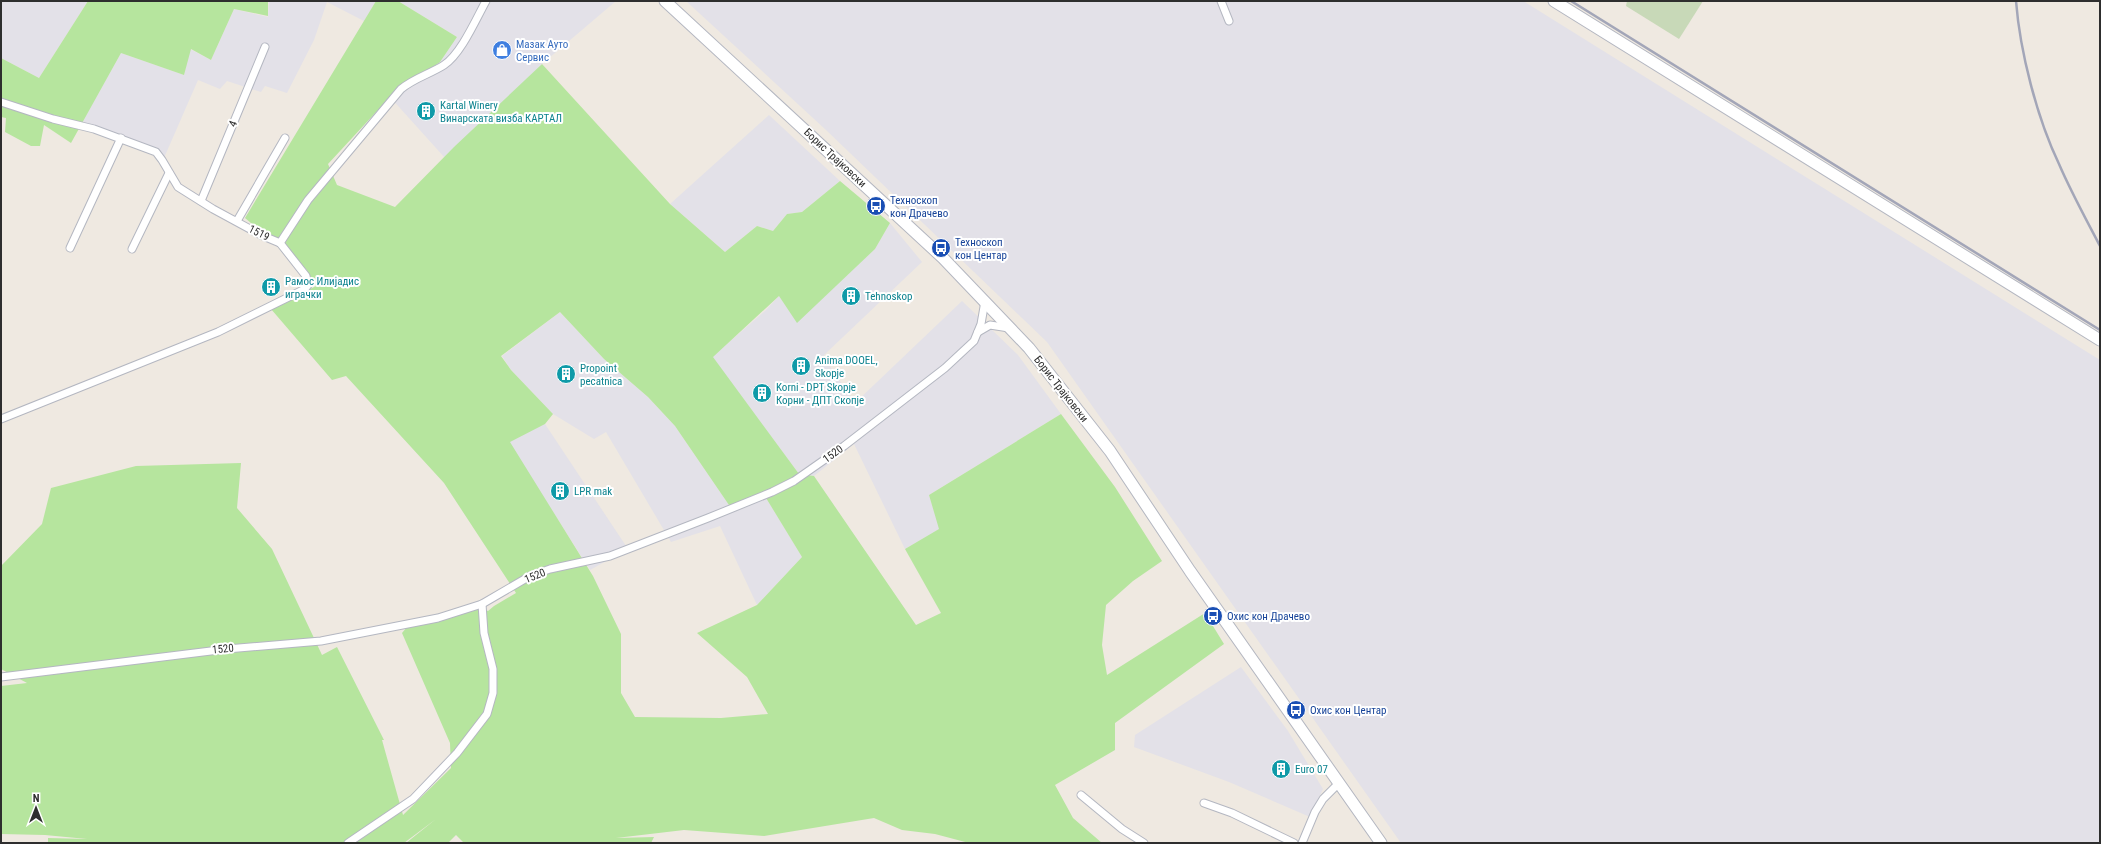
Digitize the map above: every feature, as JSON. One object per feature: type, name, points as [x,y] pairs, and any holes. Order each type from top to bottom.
[{"type":"main road","name":"Борис Трајковски","points":[[665,1],[904,221],[985,300],[1013,330],[1059,385],[1110,451],[1190,571],[1338,784],[1381,843]]},
{"type":"main road","points":[[1554,1],[2100,340]]},
{"type":"street","name":"1519","points":[[1,102],[121,138],[156,152],[178,187],[261,235],[280,243],[308,200],[401,89],[410,81],[446,64],[454,55],[473,26],[486,1]]},
{"type":"street","points":[[1221,1],[1229,21]]},
{"type":"street","name":"4","points":[[201,201],[265,47]]},
{"type":"street","points":[[70,248],[121,138]]},
{"type":"street","points":[[237,221],[285,138]]},
{"type":"street","points":[[132,249],[169,173]]},
{"type":"street","points":[[1,419],[218,332],[305,288],[308,285],[306,276],[280,243]]},
{"type":"street","name":"1520","points":[[1,677],[227,648],[321,641],[438,618],[482,604],[530,576],[550,569],[610,556],[772,492],[794,481],[844,446],[945,368],[970,346],[978,333],[985,300]]},
{"type":"street","points":[[978,333],[990,324],[1013,330]]},
{"type":"street","points":[[348,843],[413,799],[457,753],[487,714],[493,694],[493,669],[484,633],[482,604]]},
{"type":"street","points":[[1302,843],[1319,805],[1338,784]]},
{"type":"street","points":[[1081,795],[1144,843]]},
{"type":"street","points":[[1204,802],[1232,812],[1294,843]]},
{"type":"shaded area","points":[[1,1],[88,1],[39,78],[1,58]]},
{"type":"shaded area","points":[[269,1],[376,1],[364,21],[327,2],[314,40],[287,93],[265,86],[261,92],[227,81],[220,89],[198,80],[164,158],[80,126],[121,53],[184,75],[190,49],[211,60],[234,9],[268,17]]},
{"type":"shaded area","points":[[398,1],[616,1],[542,64],[445,158],[390,97],[440,62],[457,37]]},
{"type":"shaded area","points":[[686,1],[1523,1],[2100,360],[2100,843],[1401,843],[1047,342],[826,130]]},
{"type":"shaded area","points":[[769,115],[840,181],[802,212],[787,214],[773,231],[757,226],[725,252],[670,204]]},
{"type":"shaded area","points":[[890,223],[922,262],[823,356],[855,403],[962,301],[1018,355],[1061,414],[929,495],[940,529],[905,549],[854,444],[814,476],[799,474],[712,357],[765,311],[779,296],[797,322],[875,249]]},
{"type":"shaded area","points":[[560,312],[604,359],[648,397],[675,426],[731,508],[762,491],[802,557],[757,605],[720,526],[671,542],[606,432],[594,439],[553,414],[511,370],[502,356]]},
{"type":"shaded area","points":[[545,424],[628,549],[590,570],[508,441]]},
{"type":"shaded area","points":[[1241,667],[1288,731],[1323,789],[1310,817],[1229,782],[1134,747],[1135,735]]},
{"type":"green space","points":[[88,1],[268,1],[268,16],[234,9],[211,60],[191,49],[184,75],[121,53],[71,143],[44,125],[40,146],[31,146],[5,132],[6,118],[1,117],[1,58],[39,78]]},
{"type":"green space","points":[[376,1],[398,1],[457,37],[440,62],[390,97],[328,164],[337,185],[395,207],[454,147],[542,64],[670,204],[725,252],[757,226],[773,231],[787,214],[802,212],[840,181],[890,223],[875,249],[797,323],[779,296],[713,357],[799,474],[814,476],[916,625],[941,613],[905,549],[939,529],[929,495],[1061,414],[1115,487],[1162,561],[1133,581],[1106,605],[1102,645],[1107,675],[1205,613],[1224,644],[1115,723],[1115,750],[1055,785],[1073,818],[1102,843],[969,843],[935,834],[902,830],[874,818],[764,836],[684,830],[616,838],[654,837],[651,843],[464,843],[456,835],[448,843],[406,843],[436,819],[404,843],[48,843],[48,838],[87,839],[45,835],[1,834],[1,686],[27,683],[1,669],[1,566],[42,524],[51,488],[136,466],[241,463],[237,508],[272,549],[322,655],[337,647],[384,740],[382,740],[403,815],[451,768],[450,743],[402,633],[413,620],[475,605],[488,611],[516,593],[444,483],[346,376],[332,380],[271,309],[316,286],[306,269],[245,218]],"holes":[[[560,312],[604,359],[648,397],[675,426],[731,508],[763,493],[802,557],[757,605],[697,633],[747,677],[768,714],[721,718],[635,717],[621,693],[621,634],[593,576],[510,442],[545,424],[553,414],[511,370],[501,356]]]},
{"type":"green space","points":[[1627,1],[1703,1],[1679,39],[1626,6]]},
{"type":"railway","points":[[1571,1],[2100,330]]},
{"type":"railway","points":[[2016,1],[2021,42],[2037,106],[2051,146],[2068,185],[2100,246]]},
{"type":"place","name":"Мазак Ауто Сервис","points":[[502,50]]},
{"type":"place","name":"Kartal Winery Винарската визба КАРТАЛ","points":[[426,111]]},
{"type":"place","name":"Техноскоп кон Драчево","points":[[876,206]]},
{"type":"place","name":"Техноскоп кон Центар","points":[[941,248]]},
{"type":"place","name":"Рамос Илијадис играчки","points":[[271,287]]},
{"type":"place","name":"Tehnoskop","points":[[851,296]]},
{"type":"place","name":"Anima DOOEL, Skopje","points":[[801,366]]},
{"type":"place","name":"Propoint pecatnica","points":[[566,374]]},
{"type":"place","name":"Korni - DPT Skopje Корни - ДПТ Скопје","points":[[762,393]]},
{"type":"place","name":"LPR mak","points":[[560,491]]},
{"type":"place","name":"Охис кон Драчево","points":[[1213,616]]},
{"type":"place","name":"Охис кон Центар","points":[[1296,710]]},
{"type":"place","name":"Euro 07","points":[[1281,769]]}]
